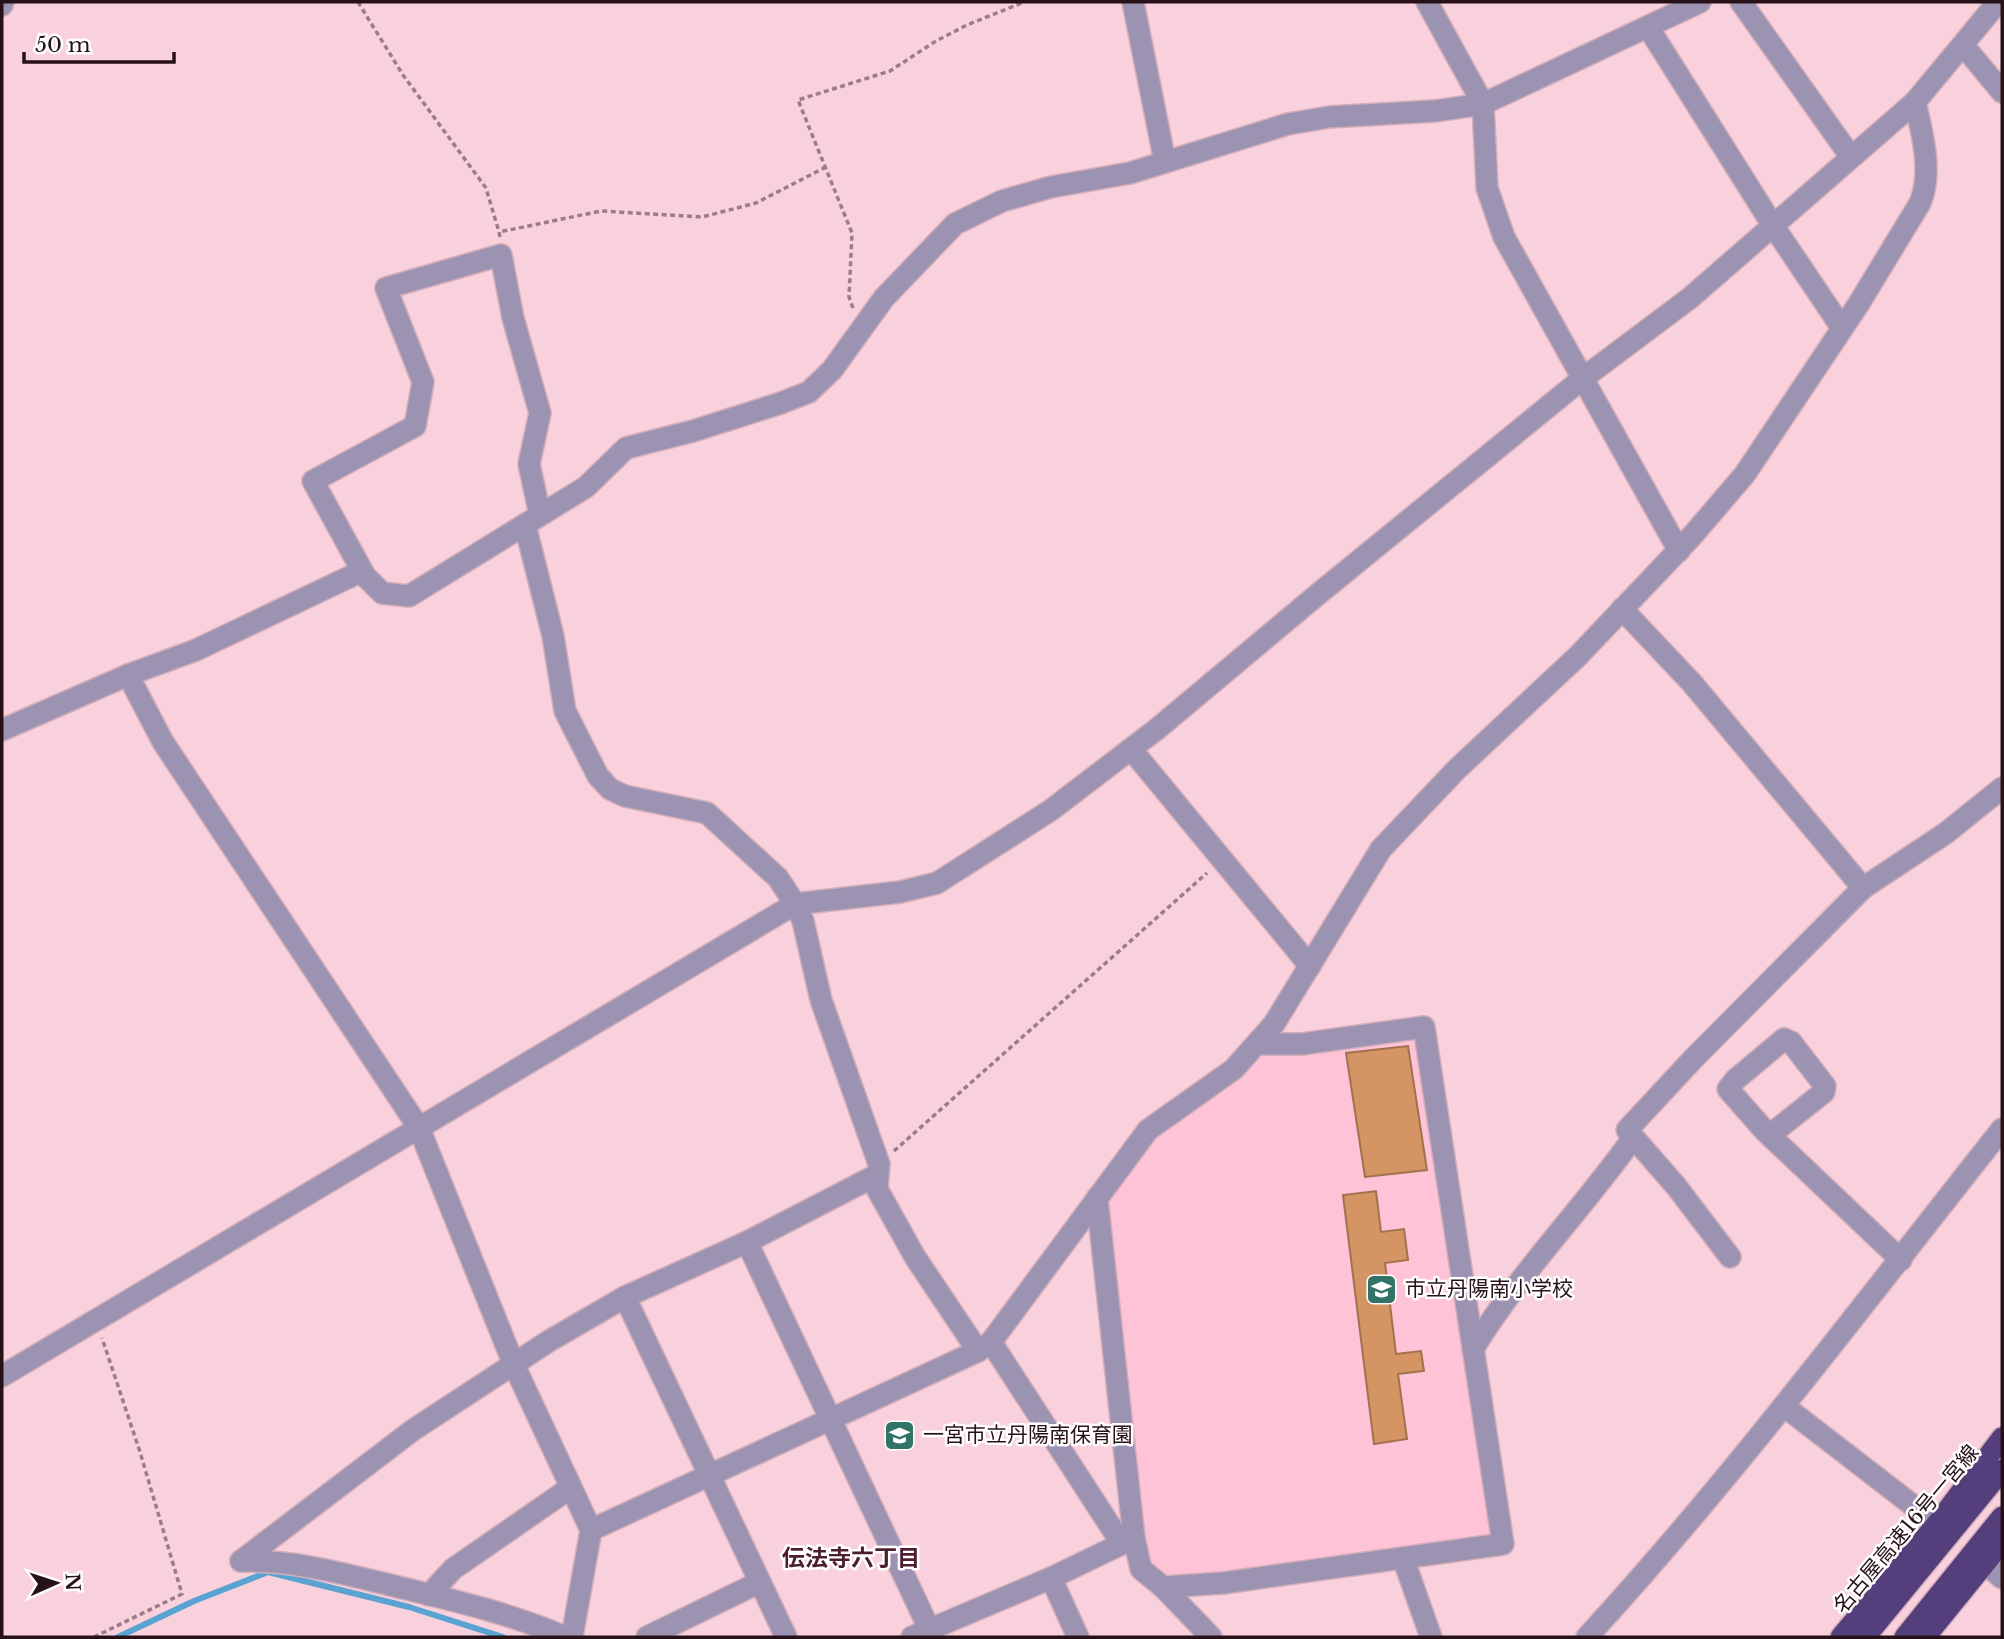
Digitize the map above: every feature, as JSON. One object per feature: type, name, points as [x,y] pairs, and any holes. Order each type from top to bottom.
[{"type":"highway","points":[[1841,1637],[1937,1524],[2002,1438]]},
{"type":"highway","name":"名古屋高速16号一宮線","points":[[1848,1637],[2002,1452]]},
{"type":"highway","points":[[1866,1637],[2002,1470]]},
{"type":"highway","points":[[1905,1637],[2002,1517]]},
{"type":"highway","points":[[1925,1637],[2002,1542]]},
{"type":"street","points":[[1133,2],[1165,162]]},
{"type":"street","points":[[1427,2],[1483,104],[1487,188],[1504,237],[1679,551]]},
{"type":"street","points":[[877,1188],[879,1164],[821,1000],[809,944],[795,904],[778,878],[707,813],[625,796],[610,789],[597,776],[565,711],[532,520],[528,464],[540,413],[513,318],[501,255],[386,288],[423,382],[415,426],[313,481],[362,572],[383,593],[409,596],[532,520],[586,487],[626,448],[706,427],[809,392],[832,370],[884,298],[955,224],[1002,201],[1051,187],[1130,173],[1288,124],[1329,117],[1435,111],[1483,104],[1700,2]]},
{"type":"street","points":[[1741,2],[1851,157]]},
{"type":"street","points":[[2,1376],[795,904],[900,892],[937,883],[1051,810],[1131,749],[1582,379],[1690,298],[1915,102],[1998,2]]},
{"type":"street","points":[[1648,27],[1772,225],[1842,328]]},
{"type":"street","points":[[1963,45],[2002,92]]},
{"type":"street","points":[[591,1531],[984,1347],[1148,1130],[1234,1069],[1274,1024],[1381,849],[1457,769],[1578,656],[1679,551],[1745,474],[1842,328],[1926,189],[1922,138],[1915,102]]},
{"type":"street","points":[[2,730],[128,675],[196,650],[362,572]]},
{"type":"street","points":[[1622,609],[1692,683],[1863,888]]},
{"type":"street","points":[[128,675],[163,742],[418,1128],[513,1366],[591,1531],[572,1637]]},
{"type":"street","points":[[1131,749],[1310,966]]},
{"type":"street","points":[[1730,1257],[1676,1186],[1627,1130],[1695,1057],[1863,888],[1946,834],[2002,788]]},
{"type":"street","points":[[1163,1587],[1223,1583],[1503,1544],[1424,1027],[1302,1044],[1257,1044]]},
{"type":"street","points":[[1770,1135],[1824,1092],[1825,1086],[1791,1042],[1784,1039],[1728,1089],[1770,1135],[1901,1260]]},
{"type":"street","points":[[1587,1637],[1650,1569],[2001,1134]]},
{"type":"street","points":[[1473,1349],[1494,1315],[1542,1251],[1609,1172],[1633,1138]]},
{"type":"street","points":[[565,1637],[429,1595],[286,1563],[241,1561],[413,1430],[549,1341],[625,1297],[747,1242],[871,1178],[915,1257],[1128,1541],[1141,1569],[1163,1587],[1211,1637]]},
{"type":"street","points":[[1097,1198],[1128,1541]]},
{"type":"street","points":[[747,1242],[831,1419],[925,1635],[1128,1541]]},
{"type":"street","points":[[625,1297],[786,1637]]},
{"type":"street","points":[[1784,1406],[1937,1524]]},
{"type":"street","points":[[429,1595],[453,1569],[570,1488]]},
{"type":"street","points":[[1403,1558],[1432,1637]]},
{"type":"street","points":[[1985,1564],[2002,1578]]},
{"type":"street","points":[[1051,1578],[1079,1637]]},
{"type":"street","points":[[647,1637],[760,1582]]},
{"type":"path","points":[[358,2],[403,75],[486,188],[499,232],[501,255]]},
{"type":"path","points":[[860,330],[849,297],[852,233],[797,100],[890,71],[957,30],[1024,2]]},
{"type":"path","points":[[499,232],[601,211],[702,217],[756,203],[826,167]]},
{"type":"path","points":[[879,1164],[1223,860]]},
{"type":"path","points":[[94,1637],[181,1594],[140,1452],[96,1319]]},
{"type":"shaded area","points":[[1416,1036],[1492,1535],[1165,1581],[1148,1568],[1106,1203],[1161,1130],[1259,1053]]},
{"type":"building","points":[[1408,1046],[1427,1170],[1365,1177],[1346,1053]]},
{"type":"building","points":[[1376,1191],[1381,1232],[1404,1229],[1408,1260],[1385,1263],[1396,1354],[1421,1351],[1424,1371],[1398,1374],[1407,1439],[1374,1444],[1343,1195]]},
{"type":"waterway","points":[[118,1637],[194,1601],[268,1572],[409,1607],[503,1637]]},
{"type":"place","name":"市立丹陽南小学校","points":[[1382,1289]]},
{"type":"place","name":"一宮市立丹陽南保育園","points":[[900,1435]]},
{"type":"district","name":"伝法寺六丁目","points":[[851,1558]]}]
